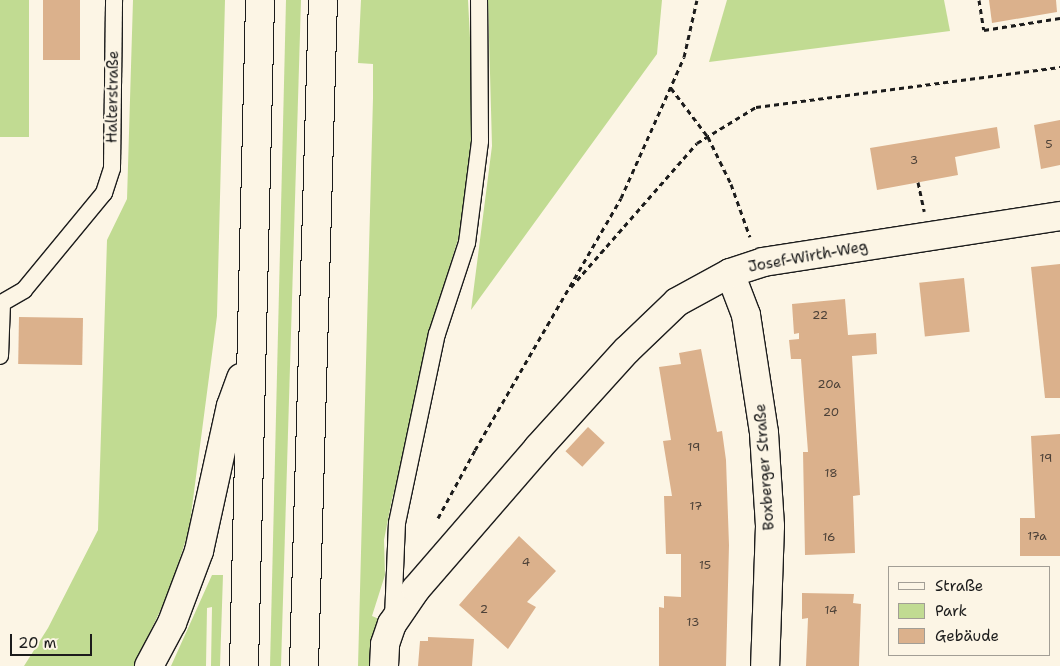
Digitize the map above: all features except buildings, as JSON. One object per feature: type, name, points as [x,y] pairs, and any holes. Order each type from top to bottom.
[{"type":"main road","points":[[244,666],[250,353],[260,0]]},
{"type":"main road","points":[[304,666],[323,0]]},
{"type":"main road","name":"Josef-Wirth-Weg","points":[[392,624],[456,541],[627,350],[677,302],[730,273],[763,262],[1060,216]]},
{"type":"main road","name":"Boxberger Straße","points":[[730,273],[746,315],[765,440],[770,535],[765,666]]},
{"type":"main road","points":[[149,666],[172,623],[199,550],[231,406],[250,353]]},
{"type":"main road","points":[[384,666],[385,644],[392,624]]},
{"type":"lane","name":"Halterstraße","points":[[1,304],[24,290],[104,193],[112,168],[114,0]]},
{"type":"lane","points":[[392,624],[397,523],[437,334],[467,243],[480,141],[479,0]]},
{"type":"lane","points":[[0,356],[1,304]]},
{"type":"path","points":[[456,541],[436,524],[621,198],[684,57],[697,0]]},
{"type":"path","points":[[979,0],[984,30],[1060,18]]},
{"type":"path","points":[[565,295],[697,143],[756,108],[1060,67]]},
{"type":"path","points":[[671,88],[708,136],[731,184],[752,242]]},
{"type":"path","points":[[918,182],[924,214]]},
{"type":"green space","points":[[0,0],[29,0],[29,137],[0,137]]},
{"type":"green space","points":[[133,0],[225,0],[217,316],[189,530],[169,592],[134,666],[24,666],[48,628],[98,530],[107,240],[127,199]]},
{"type":"green space","points":[[286,0],[301,0],[281,666],[270,666]]},
{"type":"green space","points":[[361,0],[468,0],[473,95],[472,162],[463,223],[435,314],[410,433],[392,499],[384,540],[385,575],[372,616],[379,619],[370,666],[358,666],[373,98],[373,64],[358,63]]},
{"type":"green space","points":[[488,0],[662,0],[657,54],[471,310],[492,146]]},
{"type":"green space","points":[[727,0],[944,0],[950,31],[709,62]]},
{"type":"green space","points":[[212,575],[223,575],[220,666],[211,666],[212,607],[207,608],[206,666],[171,666]]}]
